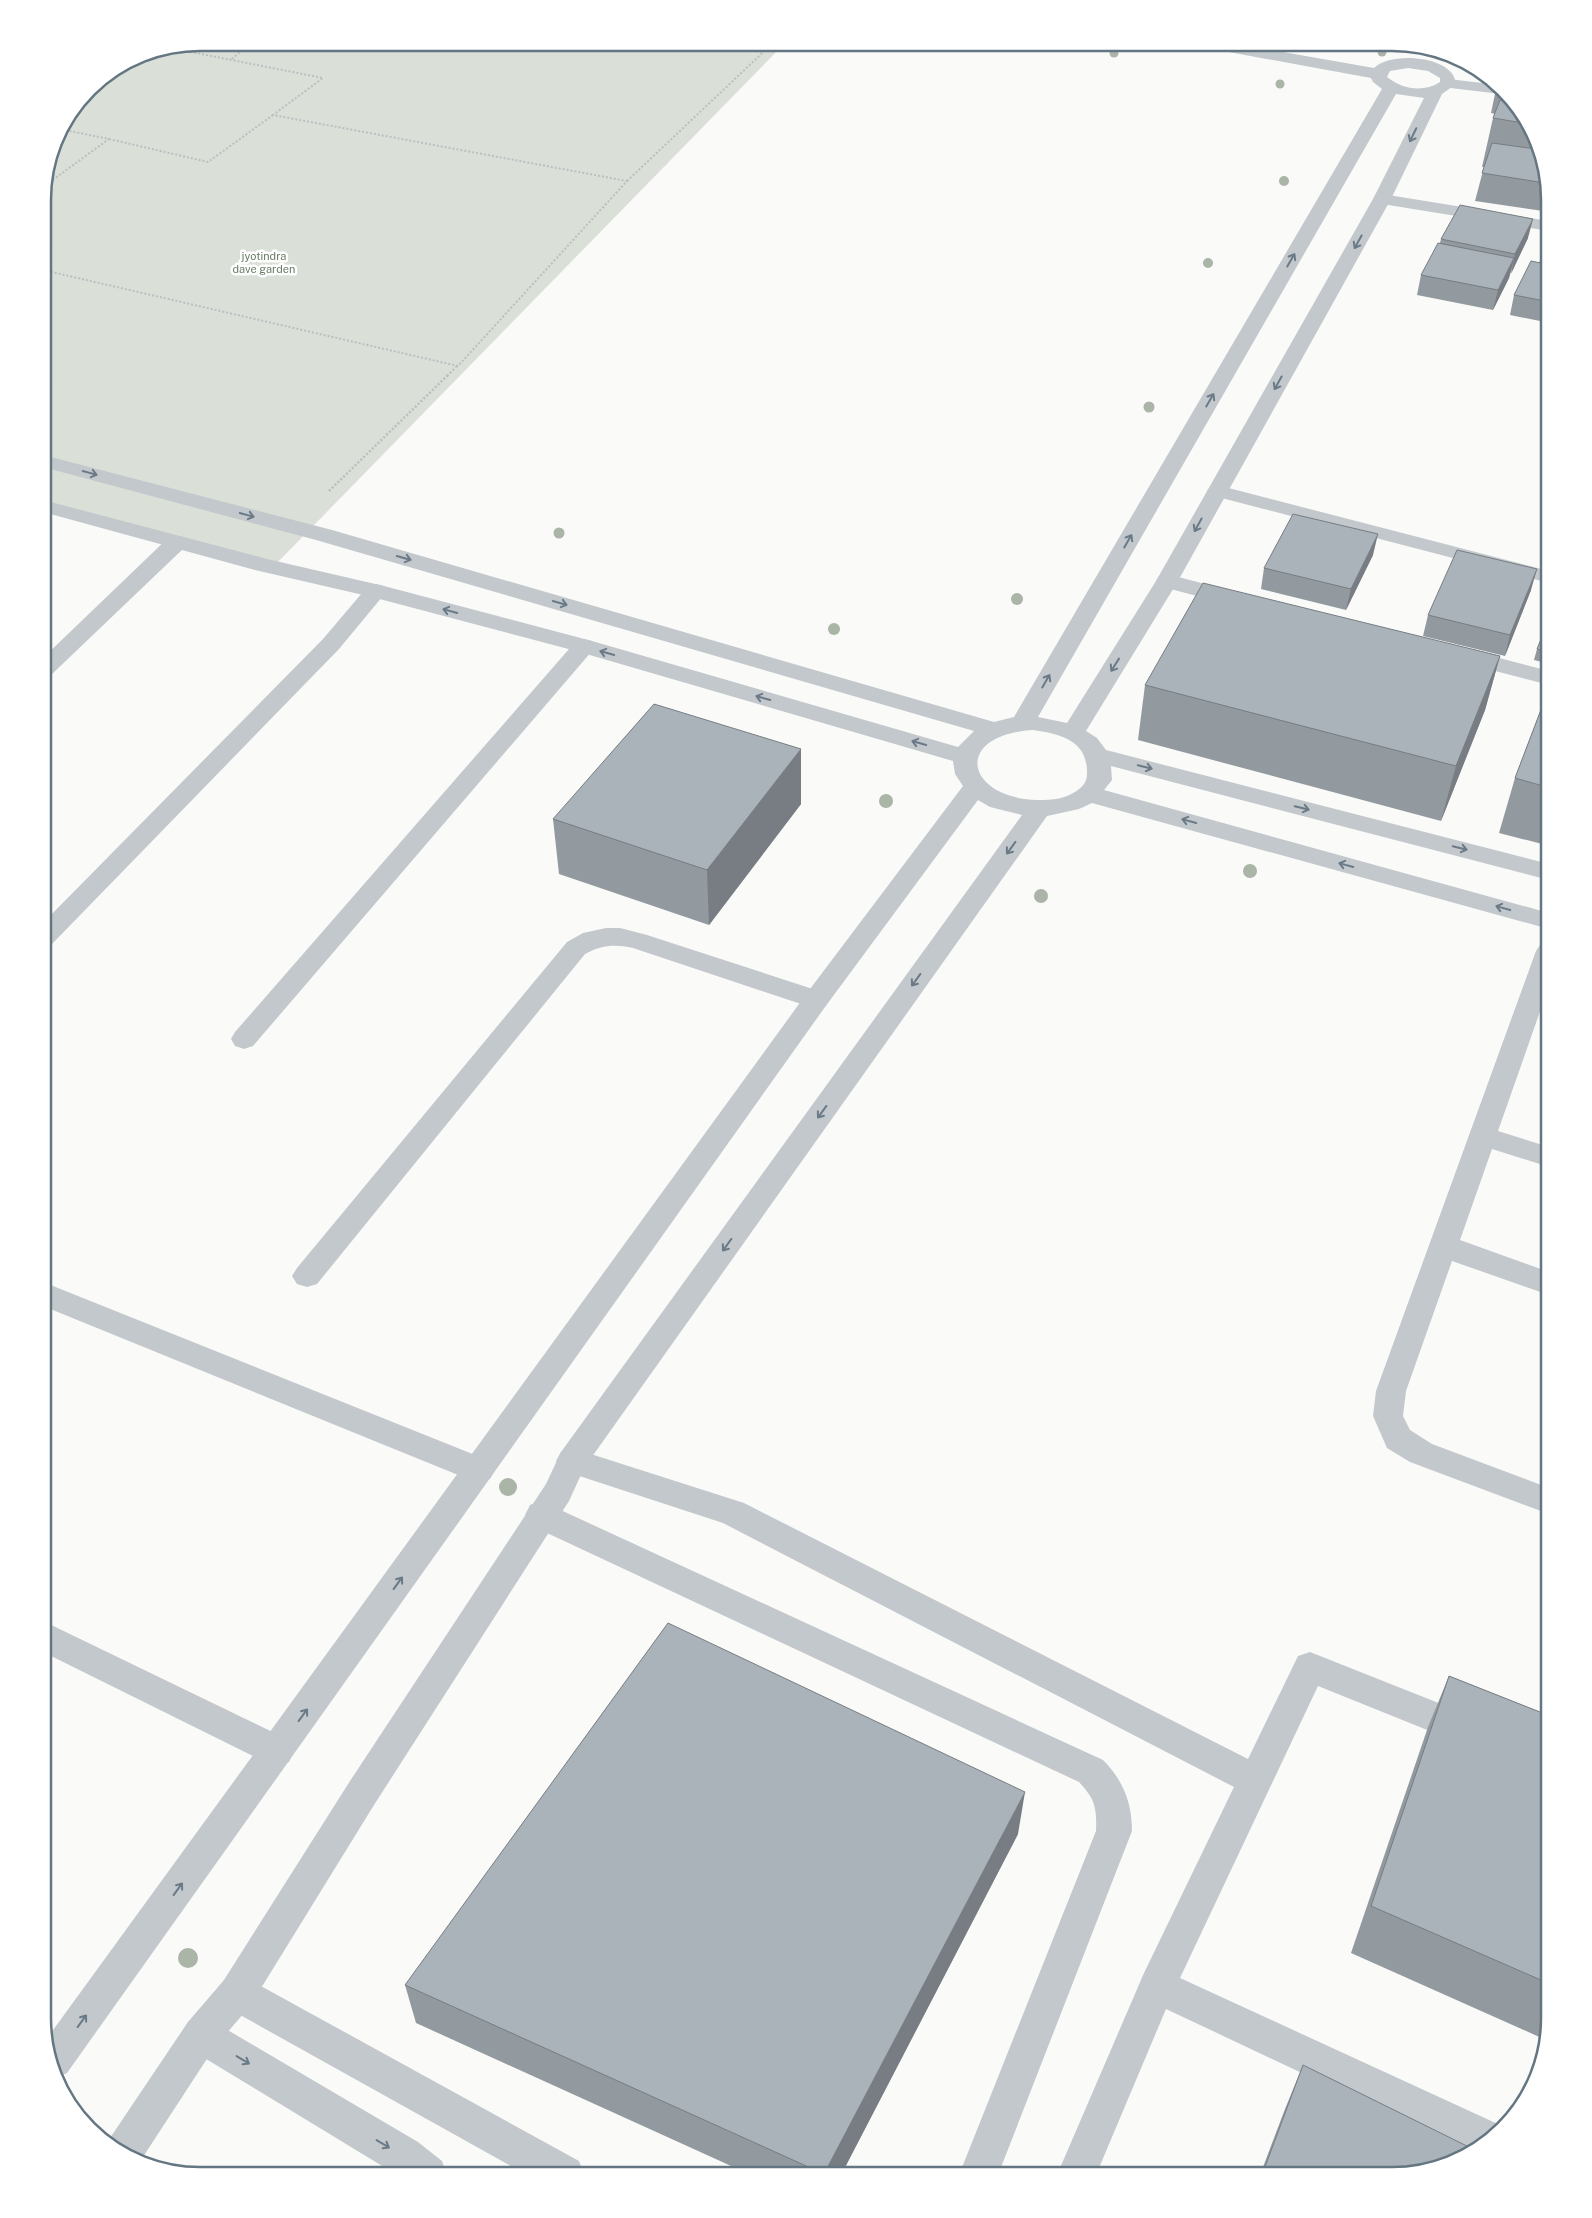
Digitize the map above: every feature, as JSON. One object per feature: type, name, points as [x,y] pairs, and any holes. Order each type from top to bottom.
[{"type":"street","points":[[1248,52],[1385,81],[1413,93],[1443,83],[1490,89]]},
{"type":"street","points":[[1022,724],[1385,81],[1381,69],[1399,57],[1414,63],[1431,66],[1443,83]]},
{"type":"street","points":[[1073,733],[1167,582],[1382,199],[1443,83],[1449,63]]},
{"type":"street","points":[[1382,199],[1541,225]]},
{"type":"street","points":[[52,463],[292,527],[993,729]]},
{"type":"street","points":[[1217,491],[1541,575]]},
{"type":"street","points":[[52,508],[263,565],[376,591],[584,646],[966,757]]},
{"type":"street","points":[[52,662],[177,542]]},
{"type":"street","points":[[1167,582],[1253,603]]},
{"type":"street","points":[[52,929],[331,644],[376,591]]},
{"type":"street","points":[[244,1039],[584,646]]},
{"type":"street","points":[[1444,651],[1541,676]]},
{"type":"street","points":[[1012,724],[1022,724],[1054,726],[1073,733],[1088,743],[1098,755],[1102,769],[1098,782],[1089,794],[1074,802],[1052,809],[1004,804],[984,794],[970,781],[964,767],[966,752],[976,739],[993,729],[1012,724]]},
{"type":"street","points":[[1098,755],[1541,870]]},
{"type":"street","points":[[56,2057],[816,1000],[976,786]]},
{"type":"street","points":[[1089,794],[1541,919]]},
{"type":"street","points":[[126,2147],[201,2035],[236,1993],[362,1793],[558,1492],[572,1461],[1039,809]]},
{"type":"street","points":[[307,1276],[576,948],[592,938],[617,936],[638,941],[816,1000]]},
{"type":"street","points":[[1541,976],[1391,1392],[1388,1416],[1398,1439],[1421,1453],[1541,1498]]},
{"type":"street","points":[[1484,1136],[1541,1154]]},
{"type":"street","points":[[1443,1246],[1541,1281]]},
{"type":"street","points":[[51,1297],[479,1470]]},
{"type":"street","points":[[572,1461],[733,1513],[1255,1780]]},
{"type":"street","points":[[542,1515],[1091,1771],[1105,1784],[1115,1807],[1114,1830],[982,2167]]},
{"type":"street","points":[[51,1640],[277,1751]]},
{"type":"street","points":[[1080,2167],[1157,1986],[1310,1667],[1494,1741]]},
{"type":"street","points":[[1157,1986],[1481,2137]]},
{"type":"street","points":[[236,1993],[548,2166]]},
{"type":"street","points":[[201,2035],[404,2156],[417,2166]]},
{"type":"path","points":[[231,59],[240,51]]},
{"type":"path","points":[[69,131],[208,162],[323,78],[192,52]]},
{"type":"path","points":[[292,527],[458,366],[627,181],[762,52]]},
{"type":"path","points":[[274,115],[627,181]]},
{"type":"path","points":[[53,180],[109,139]]},
{"type":"path","points":[[52,272],[458,366]]},
{"type":"green space","name":"jyotindra dave garden","points":[[200,51],[777,51],[275,565],[52,505],[52,190],[56,162],[67,134],[76,117],[95,95],[126,71],[152,59]]},
{"type":"building","points":[[1501,100],[1518,122],[1493,118]]},
{"type":"building","points":[[1492,143],[1531,148],[1536,162],[1539,182],[1482,173]]},
{"type":"building","points":[[1460,205],[1533,219],[1515,254],[1441,239]]},
{"type":"building","points":[[1438,243],[1514,258],[1498,290],[1421,275]]},
{"type":"building","points":[[1531,261],[1541,263],[1541,300],[1514,295]]},
{"type":"building","points":[[1293,514],[1378,534],[1351,589],[1264,568]]},
{"type":"building","points":[[1457,550],[1537,569],[1510,635],[1428,615]]},
{"type":"building","points":[[1203,583],[1500,656],[1456,766],[1145,685]]},
{"type":"building","points":[[1541,639],[1541,650],[1537,649]]},
{"type":"building","points":[[654,704],[801,749],[707,870],[553,819]]},
{"type":"building","points":[[1541,710],[1541,785],[1515,778]]},
{"type":"building","points":[[668,1623],[1025,1792],[828,2167],[807,2167],[405,1985]]},
{"type":"building","points":[[1449,1676],[1541,1712],[1541,1980],[1371,1906]]},
{"type":"building","points":[[1303,2065],[1467,2146],[1430,2162],[1392,2167],[1265,2167]]}]
